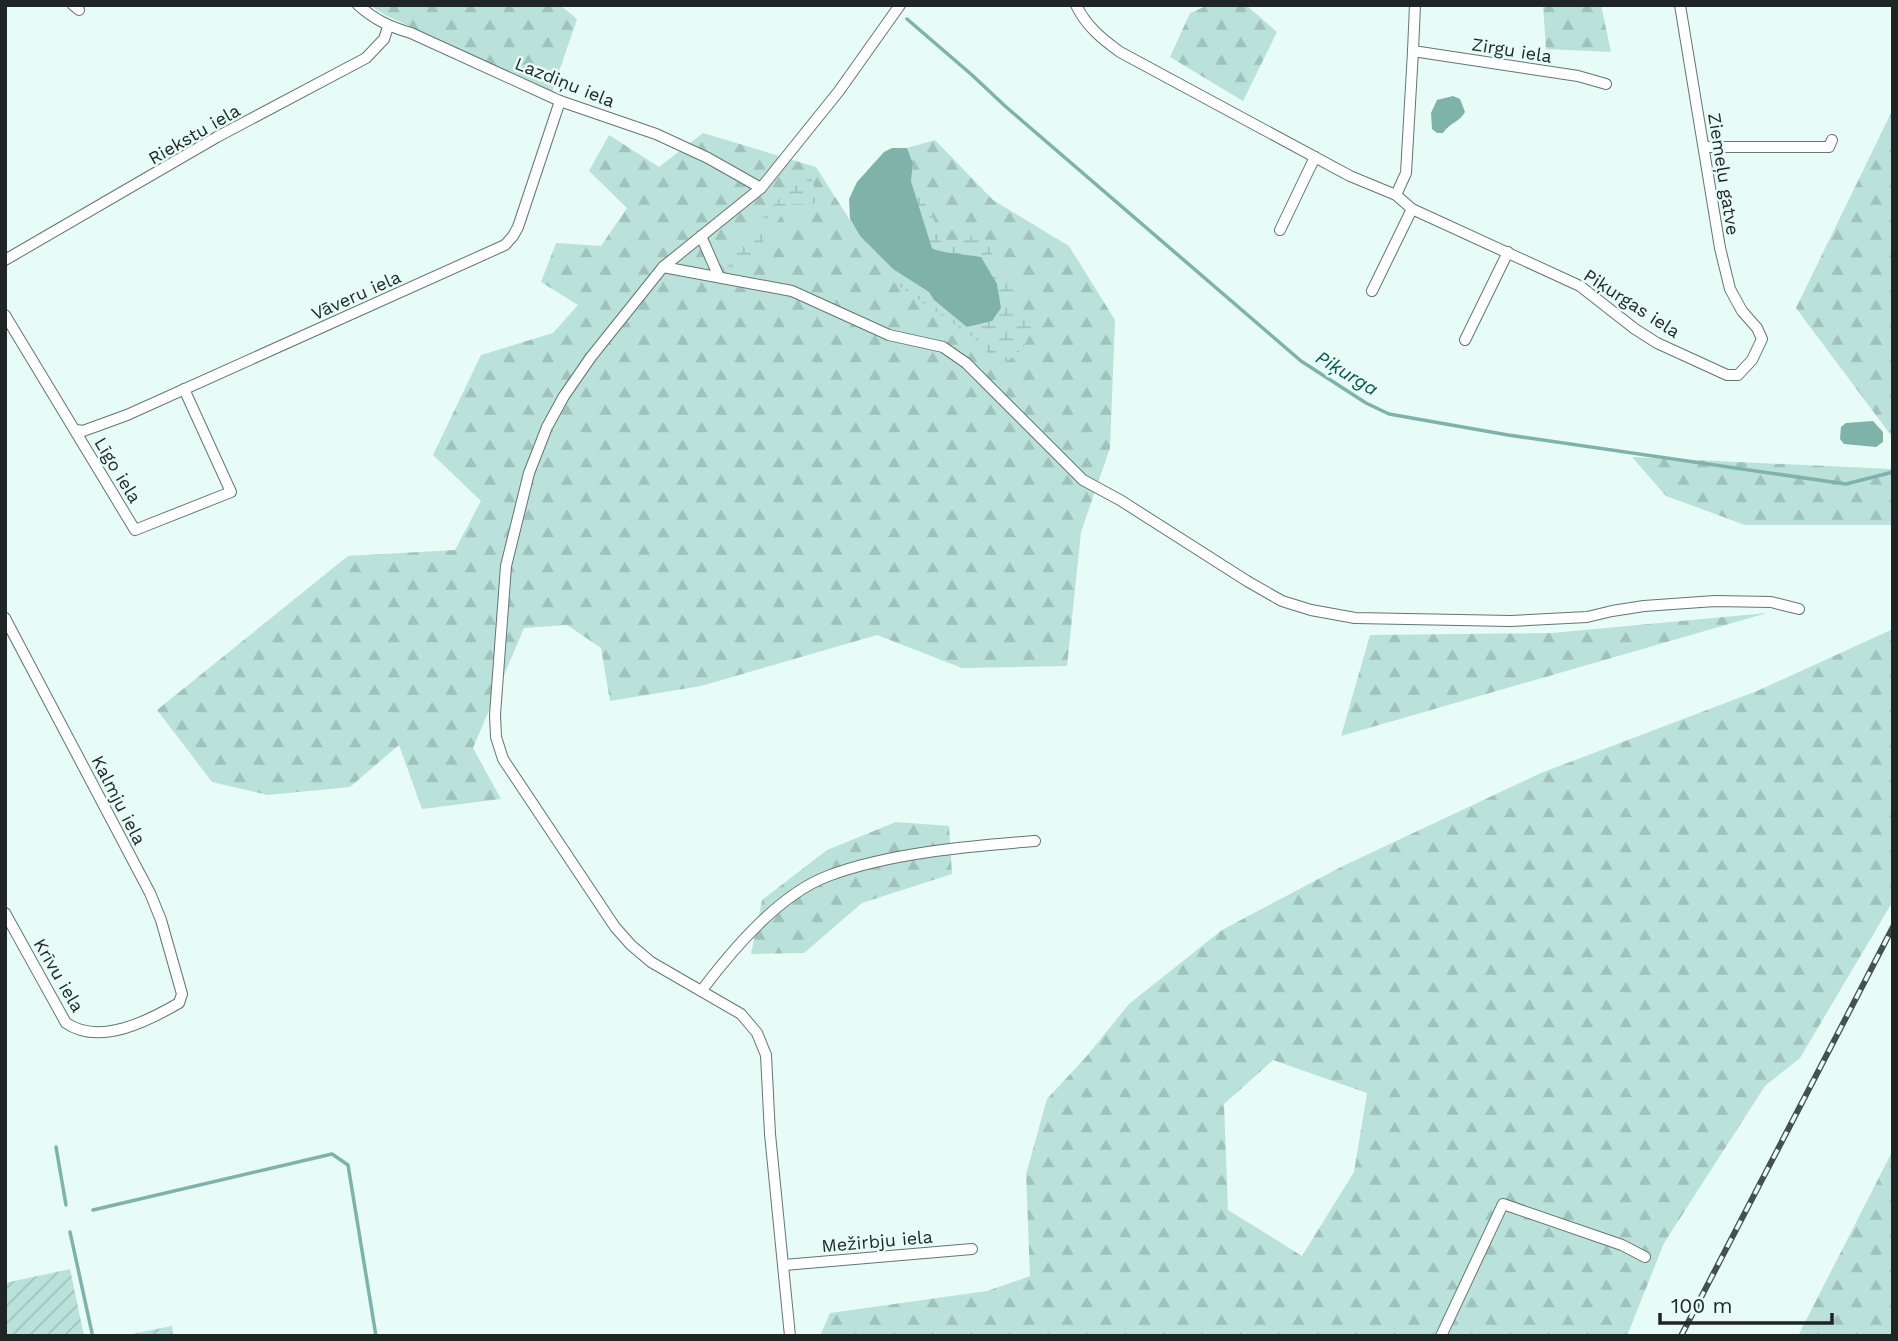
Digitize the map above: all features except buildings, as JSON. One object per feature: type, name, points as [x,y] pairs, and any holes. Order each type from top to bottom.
[{"type":"street","name":"Lazdiņu iela","points":[[358,5],[388,27],[411,33],[560,101],[656,134],[708,158],[761,188]]},
{"type":"street","points":[[790,1336],[770,1133],[766,1055],[757,1033],[741,1014],[652,962],[615,927],[503,759],[496,737],[495,715],[506,566],[529,472],[547,427],[564,396],[663,267],[761,188],[839,91],[900,5]]},
{"type":"street","name":"Piķurgas iela","points":[[1076,5],[1097,36],[1120,52],[1350,176],[1396,195],[1412,209],[1580,286],[1657,343],[1727,374],[1738,375],[1746,369],[1762,339]]},
{"type":"street","points":[[1396,195],[1406,173],[1415,5]]},
{"type":"street","name":"Ziemeļu gatve","points":[[1680,5],[1720,248],[1730,289],[1762,339]]},
{"type":"street","name":"Riekstu iela","points":[[5,260],[216,137],[366,58],[384,38],[388,27]]},
{"type":"street","name":"Zirgu iela","points":[[1413,51],[1578,76],[1606,84]]},
{"type":"street","name":"Vāveru iela","points":[[76,430],[83,431],[106,424],[505,245],[518,227],[560,101]]},
{"type":"street","points":[[1704,147],[1829,147],[1832,140]]},
{"type":"street","points":[[1280,230],[1315,157]]},
{"type":"street","points":[[1373,291],[1412,209]]},
{"type":"street","points":[[701,236],[719,277]]},
{"type":"street","points":[[1465,340],[1508,252]]},
{"type":"street","points":[[663,267],[792,291],[889,335],[943,347],[966,363],[1083,480],[1127,504],[1247,582],[1292,604],[1311,610],[1356,618],[1511,621],[1587,617],[1612,611],[1715,601],[1771,602],[1799,609]]},
{"type":"street","name":"Līgo iela","points":[[5,315],[135,530],[231,492],[184,389]]},
{"type":"street","name":"Kalmju iela","points":[[5,618],[150,892],[162,920],[182,994],[179,1003]]},
{"type":"street","points":[[702,990],[760,922],[826,876],[880,861],[1035,841]]},
{"type":"street","name":"Krīvu iela","points":[[5,913],[66,1023],[77,1030],[112,1030],[131,1026],[179,1003]]},
{"type":"street","points":[[1441,1336],[1503,1204],[1622,1245],[1645,1257]]},
{"type":"street","name":"Mežirbju iela","points":[[784,1265],[972,1249]]},
{"type":"green space","points":[[370,5],[560,5],[577,19],[552,92],[385,15]]},
{"type":"green space","points":[[1209,5],[1246,5],[1277,32],[1243,101],[1170,57],[1190,13]]},
{"type":"green space","points":[[1543,5],[1601,5],[1611,52],[1546,49]]},
{"type":"green space","points":[[1893,109],[1893,438],[1796,308]]},
{"type":"green space","points":[[703,133],[816,167],[860,236],[893,269],[941,252],[911,181],[913,165],[907,148],[935,140],[993,200],[1069,246],[1115,320],[1110,448],[1081,532],[1067,666],[962,668],[877,635],[701,686],[610,701],[601,648],[567,625],[524,628],[473,748],[501,799],[422,809],[399,745],[350,787],[268,795],[212,782],[157,710],[348,556],[455,550],[481,501],[433,455],[481,355],[553,333],[578,305],[541,282],[556,243],[601,246],[627,208],[589,171],[609,135],[659,167]]},
{"type":"green space","points":[[805,168],[815,190],[827,194],[825,202],[790,203],[748,263],[737,273],[727,265],[740,245]]},
{"type":"green space","points":[[911,181],[926,200],[939,240],[949,246],[977,234],[989,242],[996,270],[1014,274],[1017,280],[1015,307],[1033,328],[1022,348],[1006,362],[991,365],[986,350],[974,338],[895,283],[860,236],[893,269],[929,292],[934,300],[950,252],[937,252],[932,248]]},
{"type":"green space","points":[[1632,457],[1890,469],[1893,465],[1893,525],[1745,525],[1666,496]]},
{"type":"green space","points":[[1767,613],[1341,736],[1370,635],[1552,633]]},
{"type":"green space","points":[[1893,629],[1893,901],[1800,1058],[1765,1086],[1664,1243],[1627,1336],[820,1336],[830,1313],[987,1291],[1030,1276],[1026,1174],[1047,1099],[1129,1004],[1222,930],[1343,866],[1541,773],[1757,691]],"holes":[[[1273,1060],[1367,1093],[1354,1172],[1302,1256],[1228,1210],[1224,1104]]]},
{"type":"green space","points":[[896,822],[949,826],[952,874],[862,903],[804,953],[751,954],[762,900],[827,850]]},
{"type":"green space","points":[[1893,1150],[1893,1336],[1798,1336]]},
{"type":"green space","points":[[70,1269],[84,1336],[5,1336],[5,1283]]},
{"type":"green space","points":[[172,1326],[173,1336],[127,1336],[127,1335]]},
{"type":"shaded area","points":[[1453,96],[1460,99],[1465,112],[1443,133],[1437,133],[1432,129],[1431,113],[1437,100]]},
{"type":"shaded area","points":[[892,148],[907,148],[913,164],[911,181],[932,248],[981,257],[997,284],[1001,308],[992,321],[967,327],[934,300],[929,292],[893,269],[860,236],[850,219],[849,199],[857,182],[884,152]]},
{"type":"shaded area","points":[[1873,421],[1883,432],[1883,442],[1876,447],[1844,444],[1840,439],[1841,427],[1846,423]]},
{"type":"waterway","name":"Piķurga","points":[[907,19],[1301,361],[1366,403],[1389,414],[1508,435],[1846,484],[1893,472]]},
{"type":"waterway","points":[[56,1147],[66,1205]]},
{"type":"waterway","points":[[93,1210],[332,1154],[348,1165],[376,1336]]},
{"type":"waterway","points":[[70,1232],[92,1333]]},
{"type":"railway","points":[[1681,1336],[1893,927]]}]
